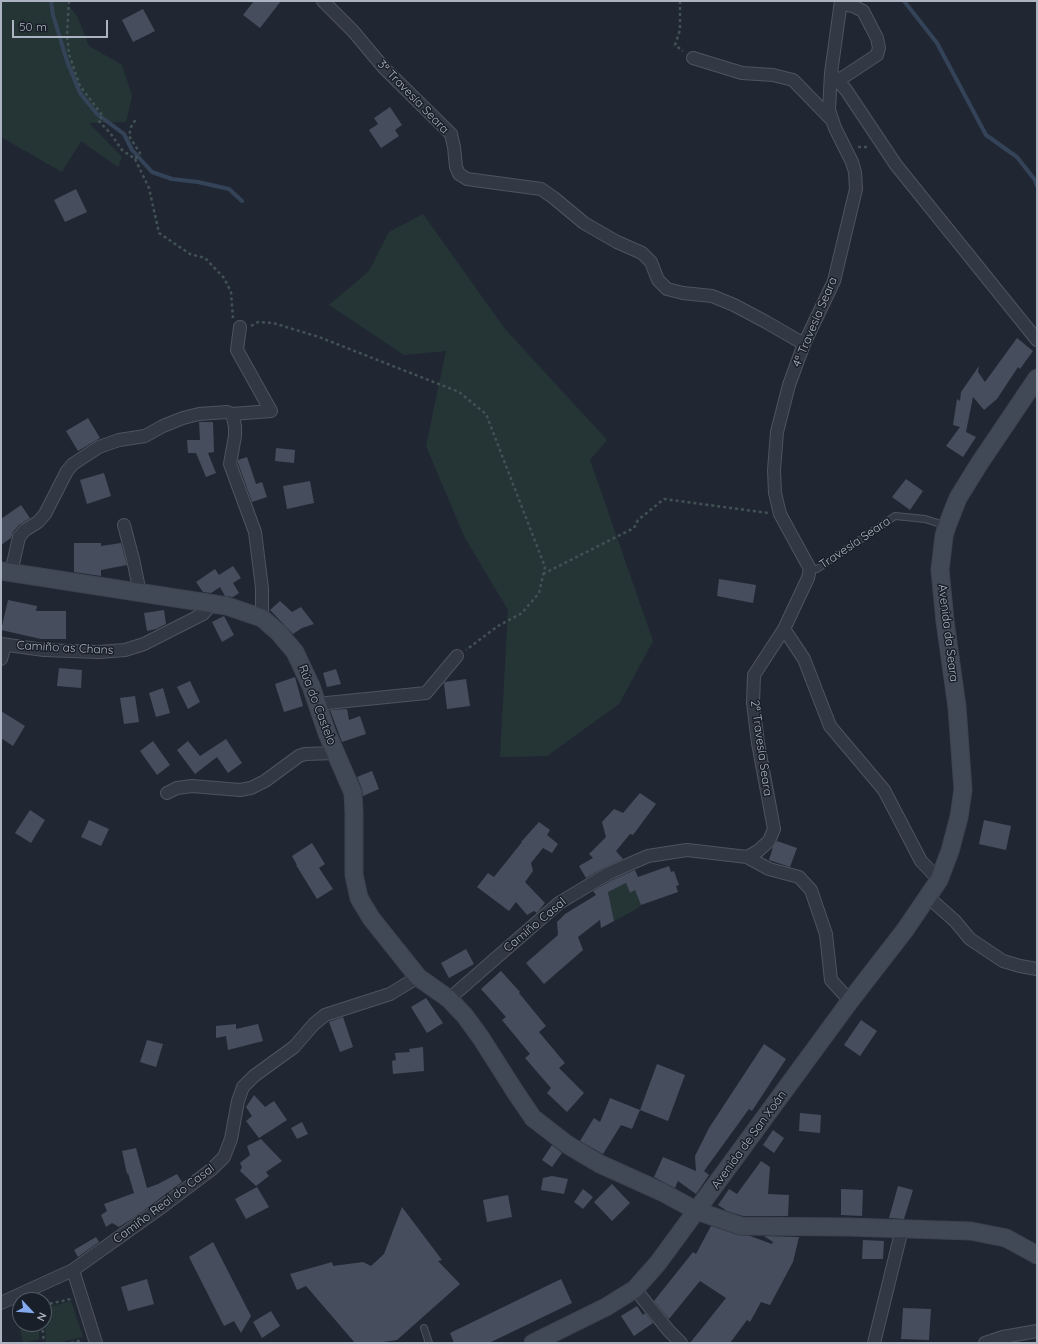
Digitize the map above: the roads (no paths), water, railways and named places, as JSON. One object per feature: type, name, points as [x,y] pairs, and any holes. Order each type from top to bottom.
[{"type":"street","name":"3ª Travesía Seara","points":[[323,1],[353,31],[384,68],[451,134],[456,166],[460,174],[467,179],[541,189],[584,223],[617,242],[642,253],[651,262],[658,280],[667,289],[683,293],[712,296],[734,305],[804,344]]},
{"type":"street","name":"4ª Travesía Seara","points":[[810,570],[780,514],[775,493],[774,470],[777,432],[789,385],[804,344],[834,281],[856,189],[856,172],[831,119],[829,110],[835,76],[841,2]]},
{"type":"street","points":[[841,2],[854,6],[863,11],[877,38],[879,48],[877,55],[835,76],[896,165],[1037,340]]},
{"type":"street","points":[[693,58],[742,73],[773,75],[793,80],[831,119]]},
{"type":"street","points":[[6,572],[19,537],[25,530],[38,522],[45,514],[67,472],[73,464],[99,447],[119,440],[145,436],[182,418],[206,413],[227,412],[232,414],[271,411],[237,350],[240,327]]},
{"type":"street","name":"Avenida da Seara","points":[[928,897],[939,880],[950,851],[959,817],[963,790],[957,707],[945,621],[940,570],[944,536],[958,498],[1035,379]]},
{"type":"street","points":[[232,414],[234,419],[235,436],[230,464],[255,532],[262,588],[262,618]]},
{"type":"street","points":[[124,525],[140,593]]},
{"type":"street","name":"2ª Travesía Seara","points":[[747,856],[758,851],[769,841],[774,830],[758,743],[753,703],[754,675],[784,629],[808,578],[810,570]]},
{"type":"street","name":"Rúa do Castelo","points":[[6,572],[227,606],[262,618],[279,632],[295,652],[311,686],[335,753],[353,793],[354,875],[359,898],[371,918],[418,977],[449,999],[465,1016],[533,1118],[568,1145],[600,1164],[662,1192],[697,1211],[741,1226],[971,1231],[1006,1238],[1037,1254]]},
{"type":"street","name":"Camiño as Chans","points":[[3,644],[44,650],[99,652],[125,650],[144,644],[204,614],[212,604]]},
{"type":"street","points":[[784,629],[804,659],[830,726],[884,790],[921,861],[939,880]]},
{"type":"street","points":[[1,659],[3,644]]},
{"type":"street","points":[[317,704],[426,693],[457,656]]},
{"type":"street","points":[[167,793],[177,788],[192,786],[240,790],[251,788],[299,756],[305,754],[335,753]]},
{"type":"street","name":"Camiño Casal","points":[[449,999],[559,902],[609,872],[648,856],[687,850],[747,856]]},
{"type":"street","points":[[747,856],[769,869],[799,877],[811,890],[826,934],[832,980],[850,1001]]},
{"type":"street","points":[[928,897],[955,921],[970,939],[1003,961],[1037,969]]},
{"type":"street","name":"Avenida de San Xoán","points":[[533,1343],[606,1307],[634,1289],[658,1263],[928,897]]},
{"type":"street","name":"Camiño Real do Casal","points":[[1,1302],[73,1270],[212,1169],[224,1157],[231,1139],[238,1101],[243,1087],[254,1076],[294,1047],[314,1024],[326,1015],[390,994],[418,977]]},
{"type":"street","points":[[874,1343],[902,1229]]},
{"type":"street","points":[[73,1270],[96,1343]]},
{"type":"street","points":[[634,1289],[681,1343]]},
{"type":"street","points":[[985,1343],[1003,1337],[1037,1330]]},
{"type":"lane","name":"Travesía Seara","points":[[810,570],[817,569],[895,516],[925,519],[947,526]]},
{"type":"lane","points":[[424,1328],[429,1343]]},
{"type":"waterway","points":[[51,1],[53,15],[67,61],[80,93],[97,114],[124,134],[132,150],[152,172],[172,179],[198,182],[229,189],[242,201]]},
{"type":"waterway","points":[[904,1],[937,43],[986,135],[1017,157],[1035,180],[1037,186]]}]
